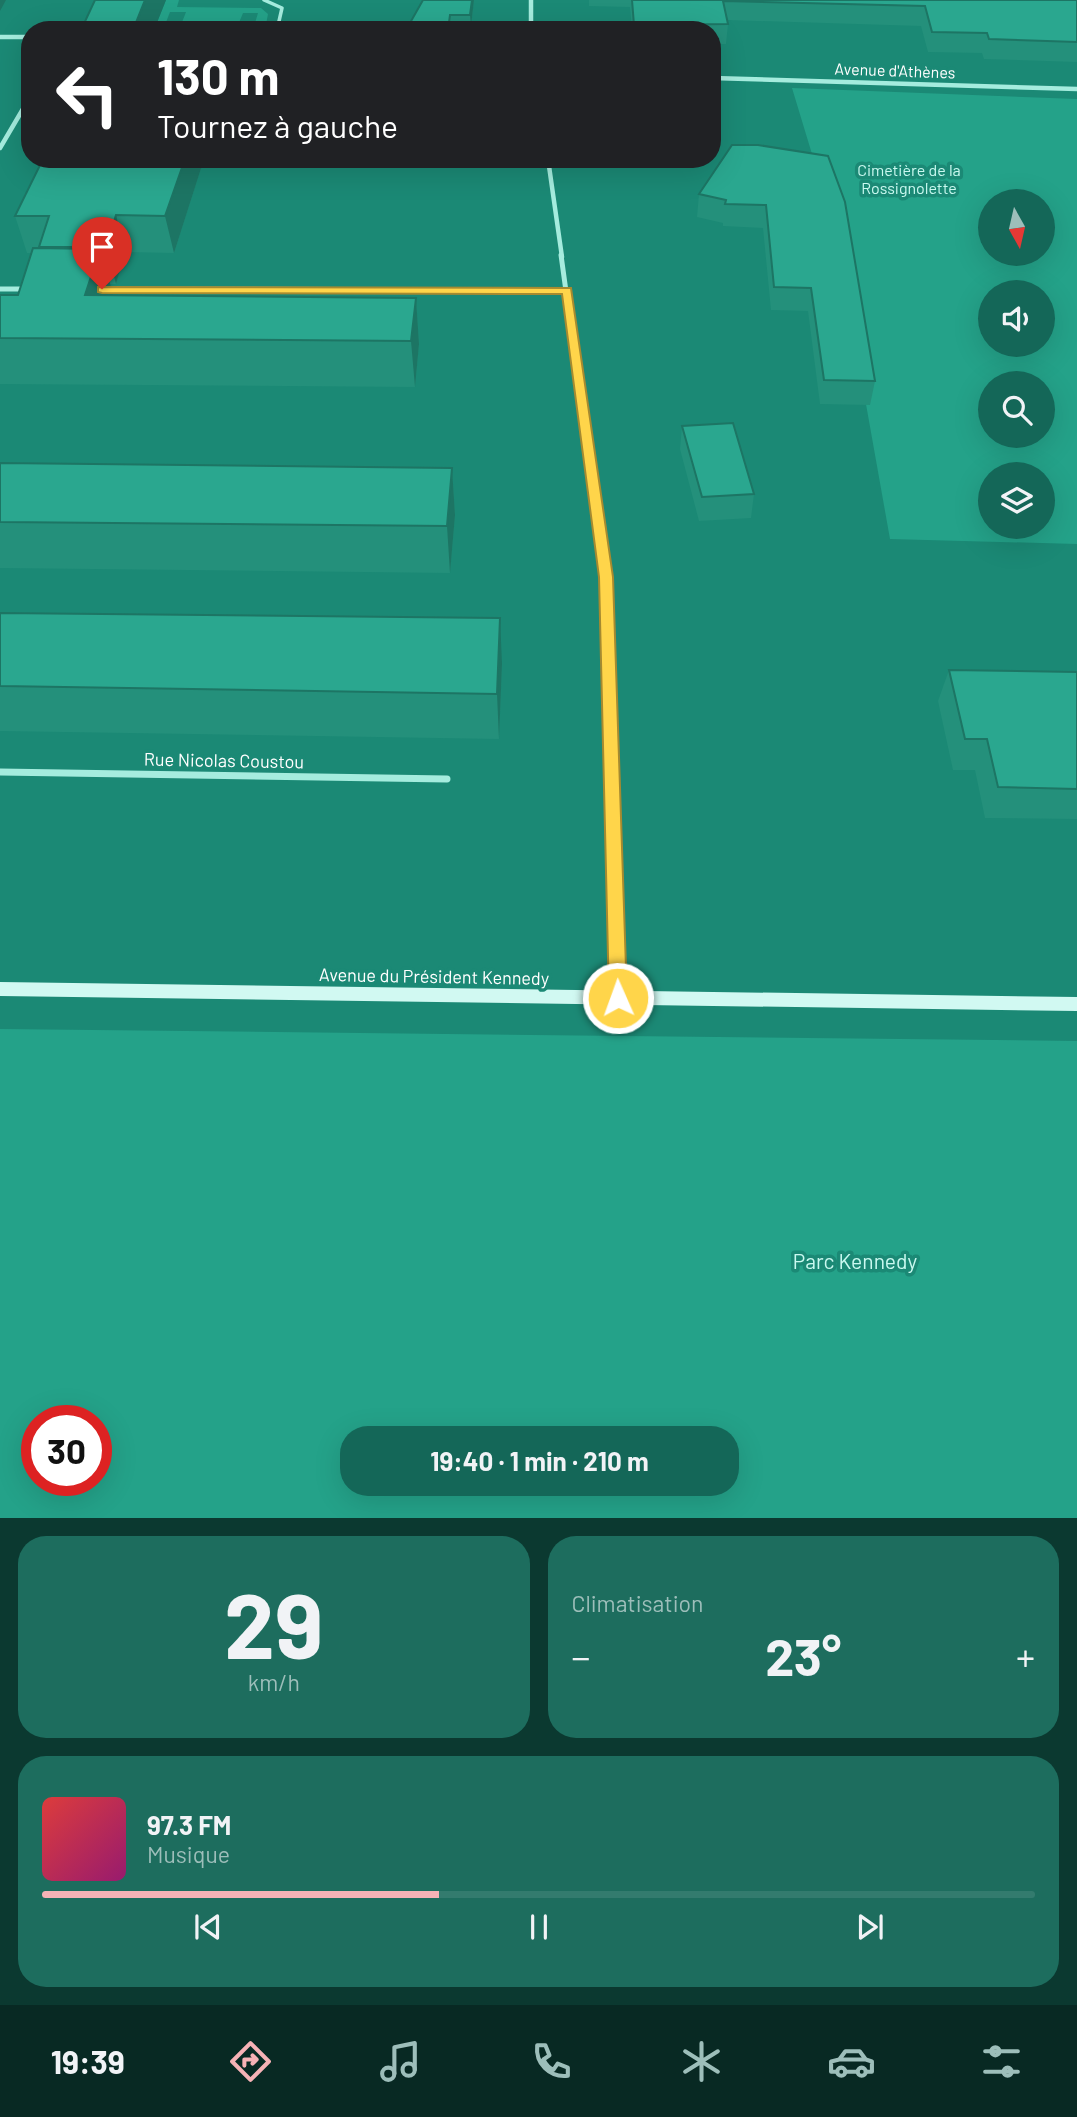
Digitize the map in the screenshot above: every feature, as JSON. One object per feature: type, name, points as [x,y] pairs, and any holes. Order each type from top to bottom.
[{"type":"street","points":[[531,0],[531,21]]},
{"type":"street","points":[[0,37],[21,37]]},
{"type":"street","name":"Avenue d'Athènes","points":[[721,78],[1077,89]]},
{"type":"street","points":[[0,148],[21,112]]},
{"type":"street","points":[[549,168],[606,577],[618,998]]},
{"type":"street","points":[[0,289],[41,289]]},
{"type":"street","points":[[95,289],[567,290]]},
{"type":"street","name":"Rue Nicolas Coustou","points":[[0,772],[447,779]]},
{"type":"street","name":"Avenue du Président Kennedy","points":[[0,989],[1077,1004]]},
{"type":"lane","points":[[264,0],[282,8],[278,21]]},
{"type":"green space","points":[[166,0],[179,0],[177,7],[261,8],[268,14],[267,21],[256,21],[258,13],[243,13],[240,21],[182,21],[186,12],[170,12],[166,21],[158,21]]},
{"type":"green space","name":"Cimetière de la Rossignolette","points":[[792,88],[1077,99],[1077,544],[890,539],[835,230]]},
{"type":"green space","name":"Parc Kennedy","points":[[0,1029],[1077,1041],[1077,1518],[0,1518]]},
{"type":"building","points":[[95,0],[145,0],[137,21],[85,21]]},
{"type":"building","points":[[423,0],[472,0],[470,15],[450,15],[449,21],[411,21]]},
{"type":"building","points":[[632,0],[1077,0],[1077,42],[989,39],[987,33],[932,32],[925,6],[723,1],[728,24],[721,24],[721,21],[634,21]]},
{"type":"building","points":[[732,145],[758,145],[828,156],[845,202],[875,381],[824,380],[811,288],[774,287],[766,205],[725,204],[726,200],[699,194],[717,168],[721,168],[721,161]]},
{"type":"building","points":[[39,168],[182,168],[165,216],[116,215],[106,247],[39,247],[49,216],[15,216]]},
{"type":"building","points":[[33,248],[100,249],[85,295],[416,298],[411,341],[0,338],[0,295],[18,295]]},
{"type":"building","points":[[733,423],[754,494],[702,497],[682,426]]},
{"type":"building","points":[[0,463],[452,468],[447,526],[0,522]]},
{"type":"building","points":[[0,613],[500,618],[497,694],[0,686]]},
{"type":"building","points":[[949,670],[1077,672],[1077,789],[998,787],[987,739],[965,739]]},
{"type":"route","points":[[102,289],[567,290],[606,577],[618,998]]}]
